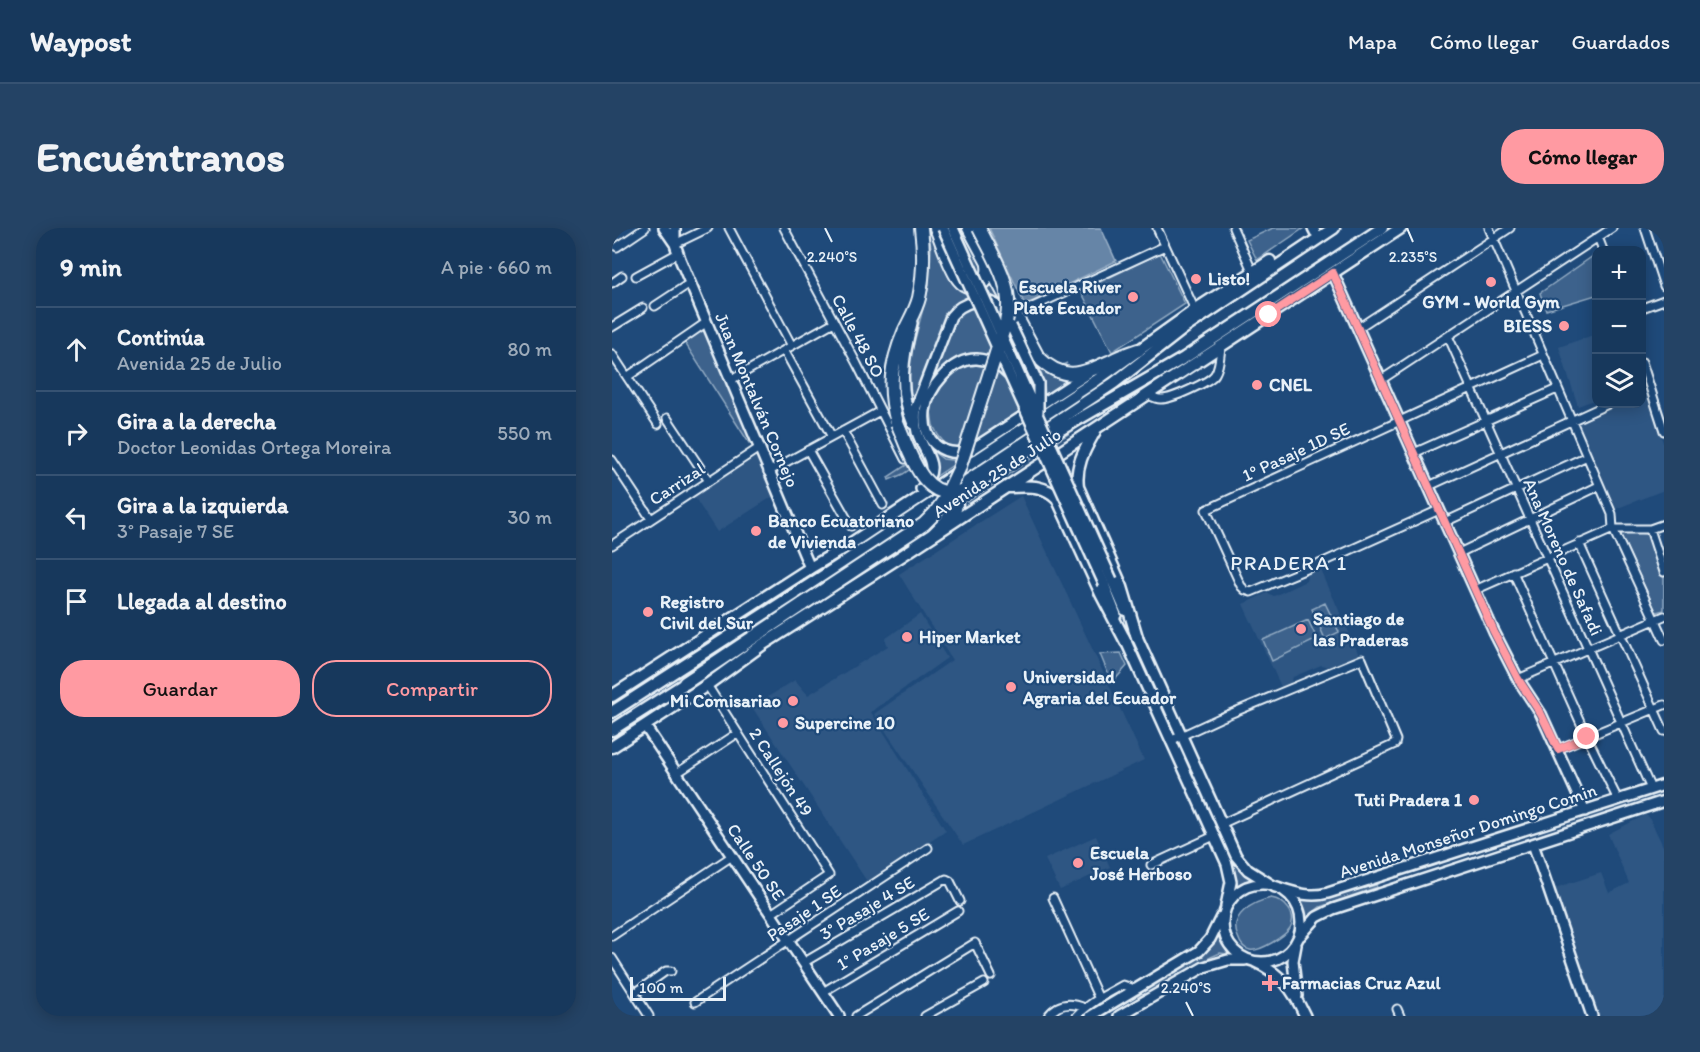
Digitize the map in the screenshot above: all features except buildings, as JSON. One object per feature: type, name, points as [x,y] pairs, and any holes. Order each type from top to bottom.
[{"type":"highway","points":[[921,228],[923,268],[919,300],[898,348],[891,372],[892,400],[897,423],[919,471],[927,483],[936,489],[951,493],[968,488],[1035,445]]},
{"type":"highway","points":[[936,228],[957,277],[964,285],[976,286],[985,281],[988,273],[986,260]]},
{"type":"highway","points":[[969,228],[1033,348],[1043,361],[1055,370],[1075,374],[1098,368],[1138,350]]},
{"type":"highway","points":[[685,683],[924,524],[944,500],[954,481],[1008,315],[1007,286],[980,228]]},
{"type":"main road","name":"Juan Montalván Cornejo","points":[[664,228],[676,248],[810,568]]},
{"type":"main road","name":"Juan Montalván Cornejo","points":[[675,228],[676,248]]},
{"type":"main road","points":[[943,228],[1108,582],[1137,637],[1236,856],[1248,870],[1288,893],[1298,906],[1302,922],[1293,961],[1298,1002],[1302,1015]]},
{"type":"main road","points":[[953,228],[1040,420],[1108,582],[1126,642]]},
{"type":"main road","name":"Avenida 25 de Julio","points":[[613,711],[1114,383],[1184,329],[1334,228]]},
{"type":"main road","points":[[1377,231],[1399,228]]},
{"type":"main road","name":"Avenida 25 de Julio","points":[[612,747],[707,685],[762,645],[1007,487],[1399,228]]},
{"type":"main road","name":"Avenida 25 de Julio","points":[[612,696],[906,507],[1097,380],[1195,310],[1316,229]]},
{"type":"main road","name":"Avenida 25 de Julio","points":[[1035,445],[1184,358],[1377,231]]},
{"type":"main road","points":[[1333,273],[1475,590],[1518,679],[1541,714],[1585,811]]},
{"type":"main road","points":[[906,507],[929,478],[931,468],[929,458],[909,415],[902,383],[904,362],[919,300]]},
{"type":"main road","points":[[917,432],[916,407],[947,323],[956,310],[969,303],[989,302],[999,307],[1011,326],[1038,383],[1040,420]]},
{"type":"main road","points":[[1138,350],[1184,329]]},
{"type":"main road","points":[[1147,394],[1184,358]]},
{"type":"main road","points":[[1013,381],[1001,366],[986,360],[972,359],[958,363],[951,368],[941,379],[926,406],[927,427],[936,445],[950,453],[971,450],[1098,368]]},
{"type":"main road","points":[[1097,427],[1079,462],[1078,487],[1122,587],[1137,637]]},
{"type":"main road","points":[[1007,487],[1041,487],[1050,491],[1057,498],[1101,594],[1126,642],[1227,864],[1230,887],[1222,929],[1227,942],[1236,952],[1276,974],[1292,991],[1298,1002]]},
{"type":"main road","points":[[844,548],[950,496],[955,499],[956,509],[925,532],[903,555]]},
{"type":"main road","points":[[682,667],[731,619]]},
{"type":"main road","points":[[612,730],[685,683],[762,645]]},
{"type":"main road","points":[[612,747],[660,699]]},
{"type":"main road","points":[[612,724],[613,711]]},
{"type":"main road","name":"Calle 50 SE","points":[[645,726],[838,1016]]},
{"type":"main road","name":"Avenida Monseñor Domingo Comin","points":[[1277,887],[1319,896],[1664,785]]},
{"type":"main road","name":"Avenida Monseñor Domingo Comin","points":[[1298,938],[1317,917],[1333,909],[1664,801]]},
{"type":"main road","points":[[1533,844],[1592,1016]]},
{"type":"main road","points":[[1088,1012],[1135,989],[1206,945],[1224,910],[1236,894],[1251,887],[1267,885],[1277,887]]},
{"type":"main road","points":[[1119,1016],[1134,1012],[1204,968],[1228,960],[1267,961],[1287,952],[1298,938]]},
{"type":"street","points":[[617,247],[645,228]]},
{"type":"street","points":[[636,276],[708,228]]},
{"type":"street","points":[[729,228],[792,346]]},
{"type":"street","name":"Calle 48 SO","points":[[784,228],[905,459]]},
{"type":"street","points":[[1157,228],[1195,310]]},
{"type":"street","points":[[1233,228],[1253,273]]},
{"type":"street","points":[[1489,228],[1612,514],[1613,529],[1664,640]]},
{"type":"street","points":[[1358,328],[1510,228]]},
{"type":"street","points":[[1645,228],[1664,286]]},
{"type":"street","points":[[1603,246],[1605,231]]},
{"type":"street","points":[[1381,380],[1605,231]]},
{"type":"street","points":[[1024,311],[1165,246]]},
{"type":"street","points":[[612,283],[622,276]]},
{"type":"street","points":[[655,306],[690,283]]},
{"type":"street","points":[[1646,306],[1664,300]]},
{"type":"street","points":[[612,327],[643,308]]},
{"type":"street","points":[[627,377],[707,322]]},
{"type":"street","points":[[731,380],[834,322]]},
{"type":"street","name":"Ana Moreno de Safadi","points":[[1448,336],[1651,789]]},
{"type":"street","points":[[1147,394],[1164,399],[1212,378],[1219,366],[1221,346]]},
{"type":"street","points":[[784,350],[832,437]]},
{"type":"street","points":[[612,354],[658,424]]},
{"type":"street","name":"1º Pasaje 1D SE","points":[[1439,510],[1254,591],[1245,590],[1241,586],[1206,510],[1543,356]]},
{"type":"street","points":[[1414,453],[1557,389]]},
{"type":"street","points":[[1646,389],[1664,431]]},
{"type":"street","points":[[1429,486],[1598,408]]},
{"type":"street","points":[[768,472],[880,411]]},
{"type":"street","points":[[667,418],[709,481]]},
{"type":"street","points":[[843,431],[883,505]]},
{"type":"street","name":"Carrizal","points":[[612,545],[759,448]]},
{"type":"street","points":[[808,450],[851,526]]},
{"type":"street","points":[[1445,522],[1587,456]]},
{"type":"street","points":[[612,460],[651,519]]},
{"type":"street","points":[[1459,553],[1599,486]]},
{"type":"street","points":[[1475,590],[1613,529],[1650,529],[1664,524]]},
{"type":"street","points":[[1650,529],[1664,569]]},
{"type":"street","points":[[1579,543],[1664,731]]},
{"type":"street","points":[[1513,573],[1618,800]]},
{"type":"street","points":[[1518,679],[1664,616]]},
{"type":"street","points":[[1170,741],[1362,660],[1396,740],[1395,744],[1221,824]]},
{"type":"street","name":"2 Callejón 49","points":[[707,685],[829,875],[771,914]]},
{"type":"street","points":[[1558,749],[1664,705]]},
{"type":"street","points":[[677,774],[738,733]]},
{"type":"street","points":[[1151,865],[1214,836]]},
{"type":"street","name":"Pasaje 1 SE","points":[[695,1002],[928,848]]},
{"type":"street","points":[[612,936],[732,856]]},
{"type":"street","name":"3° Pasaje 4 SE","points":[[804,963],[946,879],[950,881],[960,901]]},
{"type":"street","points":[[1053,898],[1099,999]]},
{"type":"street","name":"1° Pasaje 5 SE","points":[[823,992],[958,910]]},
{"type":"street","points":[[856,1016],[975,943],[991,976]]},
{"type":"street","points":[[612,958],[650,1016]]},
{"type":"street","points":[[635,993],[666,971],[671,971]]},
{"type":"street","points":[[925,1016],[984,983]]},
{"type":"street","points":[[1077,1016],[1088,1012],[1099,999],[1124,985],[1135,989]]},
{"type":"street","points":[[1048,1016],[1064,1004],[1071,1004],[1088,1012]]},
{"type":"shaded area","points":[[928,228],[932,228],[958,286],[993,277],[1005,304],[995,300],[971,298],[956,305],[947,317],[912,402],[908,366],[929,286],[931,248]]},
{"type":"shaded area","points":[[957,228],[964,228],[984,268],[980,279]]},
{"type":"shaded area","points":[[989,228],[1101,228],[1116,261],[1025,305]]},
{"type":"shaded area","points":[[1273,228],[1304,228],[1257,260],[1247,240]]},
{"type":"shaded area","name":"Escuela River Plate Ecuador","points":[[1160,253],[1185,304],[1112,352],[1081,291]]},
{"type":"shaded area","points":[[1592,257],[1592,296],[1546,310],[1540,293]]},
{"type":"shaded area","points":[[972,307],[1001,314],[1033,381],[1042,376],[1037,364],[1047,372],[1067,363],[1053,375],[1068,382],[1045,397],[1044,381],[1034,387],[1034,403],[996,431],[963,448],[955,449],[947,445],[935,453],[943,459],[959,461],[935,477],[936,466],[933,454],[903,474],[889,480],[888,477],[943,441],[933,425],[928,391],[953,323],[961,313]]},
{"type":"shaded area","points":[[705,327],[751,442],[749,443],[685,343]]},
{"type":"shaded area","points":[[1592,335],[1592,401],[1578,406],[1559,347]]},
{"type":"shaded area","points":[[1646,391],[1664,446],[1664,490],[1613,510],[1574,422],[1607,408],[1646,408]]},
{"type":"shaded area","points":[[1107,408],[967,502],[965,497],[1066,431]]},
{"type":"shaded area","points":[[757,453],[775,495],[717,532],[693,495]]},
{"type":"shaded area","name":"Universidad Agraria del Ecuador","points":[[1021,496],[1144,760],[963,845],[874,714],[952,660],[899,574]]},
{"type":"shaded area","points":[[1619,531],[1649,534],[1664,578],[1664,610],[1656,612]]},
{"type":"shaded area","name":"Santiago de las Praderas","points":[[1320,568],[1359,655],[1329,667],[1321,665],[1293,677],[1290,686],[1282,689],[1243,604],[1267,593],[1274,596],[1306,581],[1308,573]]},
{"type":"shaded area","points":[[1325,603],[1339,632],[1325,639],[1312,609]]},
{"type":"shaded area","points":[[920,614],[947,658],[871,712],[946,831],[868,883],[752,707],[795,680],[808,695],[888,646],[885,639]]},
{"type":"shaded area","points":[[1308,620],[1317,639],[1272,661],[1263,640]]},
{"type":"shaded area","points":[[1135,647],[1232,859],[1239,869],[1255,880],[1234,886]]},
{"type":"shaded area","points":[[1121,653],[1127,666],[1112,683],[1100,654]]},
{"type":"shaded area","points":[[1645,815],[1649,817],[1664,848],[1664,1016],[1597,1016],[1552,889],[1601,873],[1609,893],[1629,883],[1608,834]]},
{"type":"shaded area","name":"Escuela José Herboso","points":[[1096,836],[1110,867],[1060,890],[1045,859]]},
{"type":"shaded area","points":[[1376,885],[1377,887],[1320,907],[1306,918],[1298,899],[1318,901]]},
{"type":"shaded area","points":[[1271,898],[1288,908],[1292,918],[1290,928],[1266,946],[1254,950],[1248,949],[1239,939],[1236,922],[1250,906]]},
{"type":"shaded area","points":[[1218,935],[1228,954],[1220,953],[1211,957],[1146,994],[1138,996],[1206,952]]},
{"type":"place","name":"Listo!","points":[[1196,279]]},
{"type":"place","name":"GYM - World Gym","points":[[1491,282]]},
{"type":"place","name":"Escuela River Plate Ecuador","points":[[1133,297]]},
{"type":"place","name":"BIESS","points":[[1564,326]]},
{"type":"place","name":"CNEL","points":[[1257,385]]},
{"type":"place","name":"Banco Ecuatoriano de Vivienda","points":[[756,531]]},
{"type":"place","name":"Registro Civil del Sur","points":[[648,612]]},
{"type":"place","name":"Santiago de las Praderas","points":[[1301,629]]},
{"type":"place","name":"Hiper Market","points":[[907,637]]},
{"type":"place","name":"Universidad Agraria del Ecuador","points":[[1011,687]]},
{"type":"place","name":"Mi Comisariao","points":[[793,701]]},
{"type":"place","name":"Supercine 10","points":[[783,723]]},
{"type":"place","name":"Tuti Pradera 1","points":[[1474,800]]},
{"type":"place","name":"Escuela José Herboso","points":[[1078,863]]},
{"type":"place","name":"Farmacias Cruz Azul","points":[[1270,983]]},
{"type":"district","name":"PRADERA 1","points":[[1289,563]]},
{"type":"route","points":[[1269,315],[1333,273],[1494,632],[1518,679],[1541,714],[1558,749],[1587,737]]}]
